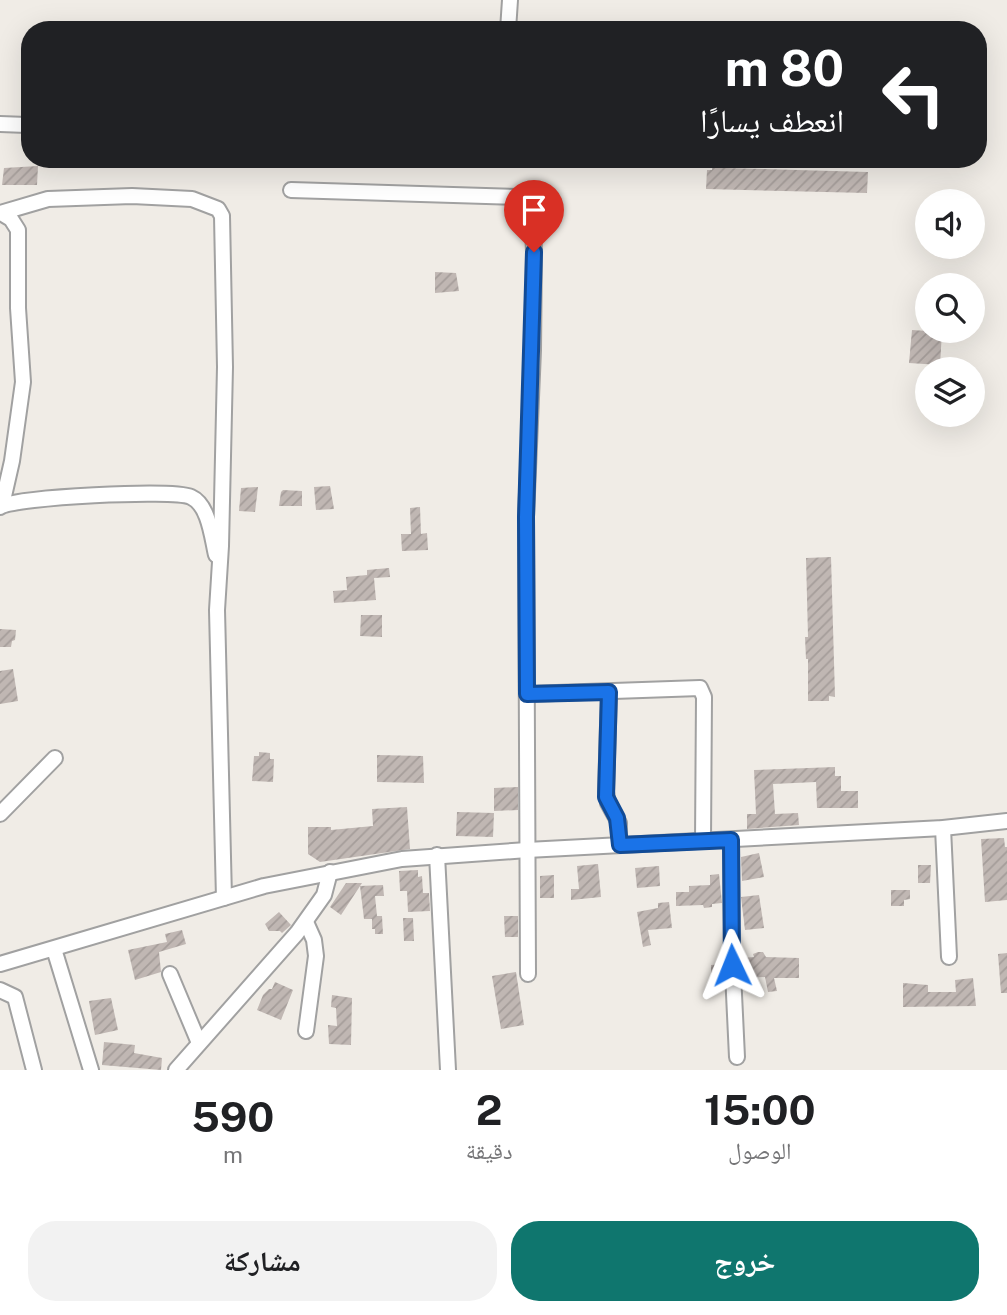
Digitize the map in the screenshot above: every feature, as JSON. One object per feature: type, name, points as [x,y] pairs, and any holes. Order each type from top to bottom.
[{"type":"street","points":[[509,21],[510,0]]},
{"type":"street","points":[[0,124],[21,125]]},
{"type":"street","points":[[291,190],[505,196],[525,198],[532,203],[533,336],[526,517],[527,974]]},
{"type":"street","points":[[1,213],[48,199],[132,196],[191,200],[218,209],[223,223],[225,287],[217,662],[225,898]]},
{"type":"street","points":[[1,213],[11,219],[18,230],[23,382],[12,461],[1,506]]},
{"type":"street","points":[[1,506],[10,502],[62,498],[162,494],[191,497],[199,503],[206,517],[220,571]]},
{"type":"street","points":[[527,694],[700,688],[703,691],[705,765],[703,841]]},
{"type":"street","points":[[609,692],[606,797],[617,818],[620,845]]},
{"type":"street","points":[[0,814],[55,758]]},
{"type":"street","points":[[0,964],[264,886],[402,859],[943,828],[1007,821]]},
{"type":"street","points":[[943,828],[949,957]]},
{"type":"street","points":[[731,840],[737,1057]]},
{"type":"street","points":[[437,855],[448,1070]]},
{"type":"street","points":[[176,1070],[306,922],[324,895],[330,872]]},
{"type":"street","points":[[306,922],[314,940],[316,956],[306,1031]]},
{"type":"street","points":[[54,949],[91,1070]]},
{"type":"street","points":[[170,974],[199,1043]]},
{"type":"street","points":[[0,990],[15,997],[34,1070]]},
{"type":"building","points":[[4,168],[38,168],[37,185],[2,185]]},
{"type":"building","points":[[726,168],[868,172],[867,193],[706,189],[707,170]]},
{"type":"building","points":[[435,272],[456,273],[459,291],[435,293]]},
{"type":"building","points":[[912,330],[915,330],[915,343],[941,343],[940,357],[915,357],[915,363],[909,363]]},
{"type":"building","points":[[330,486],[334,509],[316,510],[314,487]]},
{"type":"building","points":[[258,487],[255,512],[239,511],[241,488]]},
{"type":"building","points":[[283,490],[302,491],[302,506],[279,506]]},
{"type":"building","points":[[420,507],[421,534],[427,533],[428,550],[402,551],[401,534],[411,534],[410,508]]},
{"type":"building","points":[[831,557],[835,697],[829,696],[829,701],[808,701],[805,637],[808,637],[806,558]]},
{"type":"building","points":[[389,568],[390,577],[374,578],[376,600],[334,603],[333,591],[347,590],[346,577],[367,575],[367,570]]},
{"type":"building","points":[[361,615],[382,615],[382,637],[360,636]]},
{"type":"building","points":[[0,629],[16,630],[11,647],[0,647]]},
{"type":"building","points":[[13,669],[18,701],[0,704],[0,671]]},
{"type":"building","points":[[259,752],[270,753],[270,759],[274,759],[273,782],[252,781],[254,756],[259,756]]},
{"type":"building","points":[[377,755],[423,756],[424,783],[377,782]]},
{"type":"building","points":[[835,767],[835,776],[841,776],[841,791],[858,791],[858,808],[817,808],[816,782],[773,784],[775,814],[798,813],[799,825],[747,829],[747,814],[756,814],[754,770]]},
{"type":"building","points":[[518,787],[518,810],[494,811],[494,788]]},
{"type":"building","points":[[407,807],[410,849],[320,862],[308,854],[308,827],[331,827],[331,830],[373,826],[372,809]]},
{"type":"building","points":[[457,812],[494,813],[493,837],[456,836]]},
{"type":"building","points":[[1004,838],[1007,847],[1007,900],[985,902],[981,839]]},
{"type":"building","points":[[759,853],[764,877],[742,881],[741,857]]},
{"type":"building","points":[[598,864],[601,897],[571,900],[571,889],[579,889],[577,866]]},
{"type":"building","points":[[918,865],[931,865],[930,883],[918,883]]},
{"type":"building","points":[[659,866],[660,886],[637,888],[635,868]]},
{"type":"building","points":[[418,870],[418,877],[422,876],[423,893],[429,893],[430,911],[408,912],[407,891],[400,891],[399,871]]},
{"type":"building","points":[[719,874],[722,903],[704,908],[703,905],[676,906],[676,892],[689,892],[689,886],[710,885],[710,875]]},
{"type":"building","points":[[554,875],[554,898],[540,898],[540,876]]},
{"type":"building","points":[[346,883],[362,883],[341,915],[330,907]]},
{"type":"building","points":[[383,885],[384,896],[375,896],[377,916],[382,916],[383,934],[375,934],[372,919],[364,919],[360,886]]},
{"type":"building","points":[[891,890],[910,890],[910,899],[904,900],[904,906],[891,906]]},
{"type":"building","points":[[759,895],[764,928],[745,930],[741,897]]},
{"type":"building","points":[[669,902],[672,928],[648,930],[651,945],[643,947],[637,912],[658,908],[658,903]]},
{"type":"building","points":[[279,912],[291,925],[282,933],[269,931],[265,924]]},
{"type":"building","points":[[504,916],[518,916],[518,937],[505,937]]},
{"type":"building","points":[[403,918],[413,918],[414,941],[404,941]]},
{"type":"building","points":[[182,930],[186,944],[159,952],[161,972],[135,980],[128,950],[167,942],[165,934]]},
{"type":"building","points":[[763,952],[766,957],[799,958],[799,978],[774,978],[777,991],[768,992],[765,977],[743,978],[742,958],[754,957],[753,954]]},
{"type":"building","points":[[1007,953],[1007,993],[1001,993],[998,954]]},
{"type":"building","points":[[723,964],[724,982],[717,980],[716,973],[711,973],[711,965]]},
{"type":"building","points":[[516,972],[524,1025],[501,1029],[492,976]]},
{"type":"building","points":[[973,978],[976,1006],[903,1007],[903,983],[928,985],[928,992],[956,992],[955,980]]},
{"type":"building","points":[[275,982],[293,990],[281,1020],[257,1010],[263,995],[272,989]]},
{"type":"building","points":[[332,995],[352,998],[351,1045],[329,1044],[328,1025],[337,1026],[336,1008],[331,1007]]},
{"type":"building","points":[[111,998],[118,1030],[95,1035],[89,1001]]},
{"type":"building","points":[[104,1042],[135,1045],[134,1053],[162,1058],[161,1070],[102,1065]]},
{"type":"route","points":[[534,252],[526,517],[527,694],[609,692],[606,797],[619,823],[620,845],[731,840],[732,965]]}]
